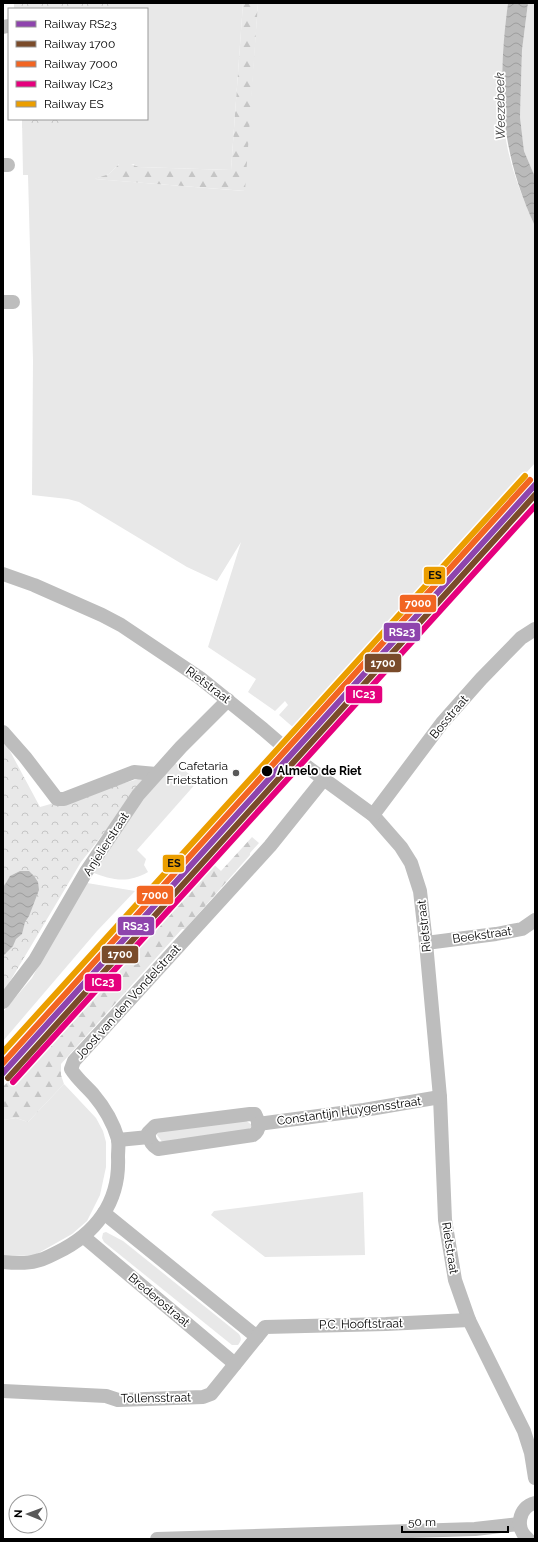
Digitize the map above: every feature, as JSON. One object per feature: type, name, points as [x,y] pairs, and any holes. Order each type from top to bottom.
[{"type":"street","name":"Rietstraat","points":[[3,574],[34,585],[109,618],[200,678],[323,780],[374,815],[400,847],[411,864],[420,891],[426,943],[440,1098],[446,1228],[455,1280],[469,1320],[524,1431],[531,1452],[535,1478]]},
{"type":"street","name":"Bosstraat","points":[[374,815],[442,723],[481,679],[521,638],[535,629]]},
{"type":"street","name":"Anjelierstraat","points":[[3,1002],[35,960],[86,872],[138,795],[156,774],[228,700]]},
{"type":"street","points":[[3,732],[25,757],[57,799],[64,800],[134,772],[156,774]]},
{"type":"street","name":"Joost van den Vondelstraat","points":[[3,1262],[18,1263],[37,1261],[68,1247],[84,1237],[104,1213],[113,1194],[118,1177],[118,1140],[108,1114],[92,1093],[77,1078],[71,1068],[74,1061],[270,846],[323,780]]},
{"type":"street","name":"Beekstraat","points":[[426,943],[522,929],[535,920]]},
{"type":"street","name":"Constantijn Huygensstraat","points":[[258,1124],[440,1098]]},
{"type":"street","points":[[250,1114],[255,1114],[258,1124],[257,1132],[253,1135],[158,1149],[151,1143],[148,1133],[155,1126],[250,1114]]},
{"type":"street","points":[[118,1140],[149,1137]]},
{"type":"street","points":[[104,1213],[257,1337]]},
{"type":"street","name":"Brederostraat","points":[[84,1237],[235,1364]]},
{"type":"street","name":"P.C. Hooftstraat","points":[[257,1337],[265,1326],[386,1324],[469,1320]]},
{"type":"street","name":"Tollensstraat","points":[[3,1391],[106,1396],[118,1400],[203,1397],[211,1394],[257,1337]]},
{"type":"street","points":[[528,1539],[521,1531],[519,1524],[520,1516],[525,1509],[535,1503]]},
{"type":"street","points":[[157,1539],[475,1529],[519,1524]]},
{"type":"green space","points":[[14,3],[243,3],[231,170],[139,167],[133,164],[119,164],[109,174],[95,179],[244,191],[258,3],[508,3],[502,71],[506,140],[514,173],[535,226],[535,463],[295,729],[279,715],[288,705],[285,701],[275,711],[248,692],[256,679],[208,647],[241,542],[217,581],[187,567],[79,502],[68,499],[32,495],[33,360],[28,175],[23,175],[22,120],[148,120],[148,8],[14,8]]},
{"type":"green space","points":[[14,3],[119,3],[119,8],[14,8]]},
{"type":"green space","points":[[243,3],[258,3],[245,191],[94,179],[109,174],[119,164],[126,162],[139,167],[231,170]]},
{"type":"green space","points":[[528,3],[535,3],[535,177],[524,151],[520,117],[522,50]]},
{"type":"green space","points":[[22,120],[67,120],[51,128],[22,128]]},
{"type":"green space","points":[[3,738],[40,807],[149,776],[81,862],[3,993]]},
{"type":"green space","points":[[175,763],[198,781],[137,850],[146,859],[144,865],[148,872],[133,878],[120,880],[91,872],[132,812]]},
{"type":"green space","points":[[252,837],[259,843],[250,855],[185,929],[182,929],[61,1064],[61,1075],[64,1084],[28,1122],[16,1118],[3,1120],[3,1087],[209,860],[221,871]]},
{"type":"green space","points":[[87,883],[135,891],[97,931],[3,1041],[3,1012],[32,978],[68,911]]},
{"type":"green space","points":[[64,1084],[96,1118],[103,1131],[106,1142],[106,1167],[100,1195],[87,1221],[72,1234],[35,1255],[3,1255],[3,1120],[16,1118],[28,1122]]},
{"type":"green space","points":[[245,1120],[252,1125],[249,1131],[163,1143],[157,1135],[161,1128]]},
{"type":"green space","points":[[363,1192],[365,1255],[265,1257],[211,1215],[214,1211]]},
{"type":"green space","points":[[106,1232],[123,1241],[239,1334],[241,1340],[238,1345],[232,1345],[104,1242],[102,1238],[103,1233]]},
{"type":"water","points":[[508,3],[528,3],[522,50],[520,117],[524,151],[535,177],[535,226],[523,198],[514,171],[504,117],[502,90]]},
{"type":"water","points":[[20,871],[29,871],[34,876],[38,882],[39,890],[29,916],[25,922],[22,934],[16,939],[13,946],[3,956],[3,888],[10,876]]},
{"type":"rail line","name":"ES","points":[[3,1052],[525,476]]},
{"type":"rail line","name":"7000","points":[[3,1063],[530,480]]},
{"type":"rail line","name":"RS23","points":[[3,1073],[535,485]]},
{"type":"rail line","name":"1700","points":[[8,1078],[535,495]]},
{"type":"rail line","name":"IC23","points":[[13,1082],[535,506]]},
{"type":"place","name":"Almelo de Riet","points":[[267,771]]},
{"type":"place","name":"Cafetaria Frietstation","points":[[236,773]]},
{"type":"water label","name":"Weezebeek","points":[[500,106]]}]
